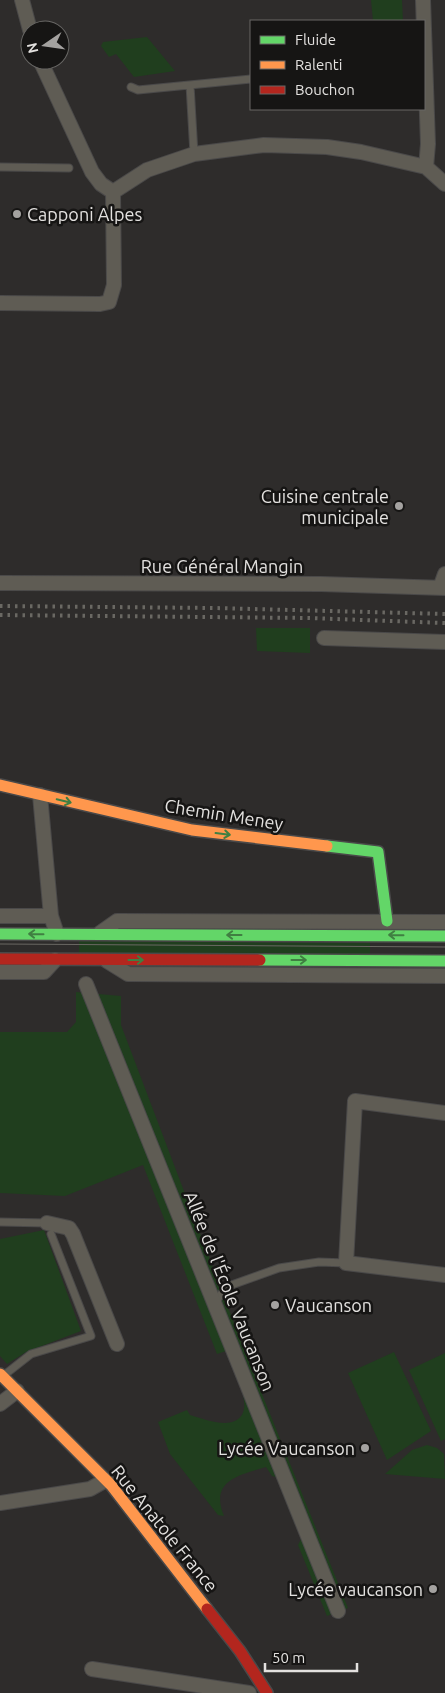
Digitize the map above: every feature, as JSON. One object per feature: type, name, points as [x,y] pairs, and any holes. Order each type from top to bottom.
[{"type":"main road","name":"Chemin Meney","points":[[0,785],[192,830],[378,852],[387,921]]},
{"type":"main road","points":[[0,934],[445,936]]},
{"type":"main road","points":[[0,959],[445,962]]},
{"type":"main road","name":"Rue Anatole France","points":[[1,1375],[106,1480],[240,1650],[264,1693]]},
{"type":"street","points":[[22,0],[27,20]]},
{"type":"street","points":[[423,0],[423,20]]},
{"type":"street","points":[[45,70],[92,172],[101,184],[113,192]]},
{"type":"street","points":[[425,83],[428,144],[426,167]]},
{"type":"street","points":[[113,192],[147,170],[194,154],[264,145],[311,146],[361,152],[426,167],[445,184]]},
{"type":"street","points":[[0,303],[100,304],[109,302],[114,285],[113,192]]},
{"type":"street","points":[[442,588],[445,574]]},
{"type":"street","name":"Rue Général Mangin","points":[[0,583],[321,584],[442,588]]},
{"type":"street","points":[[324,638],[445,642]]},
{"type":"street","points":[[40,795],[51,916],[57,934]]},
{"type":"street","points":[[0,916],[51,916]]},
{"type":"street","points":[[98,935],[117,921],[445,922]]},
{"type":"street","points":[[0,972],[44,972],[55,960]]},
{"type":"street","points":[[105,960],[128,974],[445,976]]},
{"type":"street","name":"Allée de l'École Vaucanson","points":[[86,984],[338,1611]]},
{"type":"street","points":[[445,1113],[356,1101],[346,1263],[445,1275]]},
{"type":"street","points":[[49,1229],[69,1228],[74,1234],[117,1344]]},
{"type":"street","points":[[0,1404],[17,1391]]},
{"type":"street","points":[[0,1503],[90,1489],[106,1480]]},
{"type":"street","points":[[92,1669],[249,1693]]},
{"type":"lane","points":[[131,87],[138,90],[250,80]]},
{"type":"lane","points":[[190,85],[194,154]]},
{"type":"lane","points":[[0,167],[69,168]]},
{"type":"lane","points":[[0,1222],[49,1229],[90,1336],[31,1354],[1,1375]]},
{"type":"lane","points":[[214,1303],[226,1287],[279,1268],[319,1262],[346,1263]]},
{"type":"green space","points":[[371,0],[402,0],[403,20],[373,20]]},
{"type":"green space","points":[[147,37],[175,71],[134,77],[116,54],[109,57],[101,46],[103,42]]},
{"type":"green space","points":[[256,628],[310,628],[310,653],[257,651]]},
{"type":"green space","points":[[79,941],[370,943],[370,955],[79,953]]},
{"type":"green space","points":[[76,992],[121,996],[121,1025],[242,1344],[348,1608],[327,1616],[298,1545],[301,1539],[276,1477],[272,1476],[266,1467],[237,1477],[224,1487],[220,1504],[224,1516],[218,1515],[170,1454],[158,1422],[187,1410],[190,1415],[212,1421],[225,1423],[237,1420],[243,1413],[243,1393],[226,1351],[217,1354],[143,1165],[65,1196],[0,1193],[0,1032],[67,1032],[76,1022]]},
{"type":"green space","points":[[44,1230],[81,1331],[26,1352],[7,1364],[0,1356],[0,1239]]},
{"type":"green space","points":[[394,1352],[431,1431],[387,1460],[348,1373]]},
{"type":"green space","points":[[445,1353],[445,1439],[441,1441],[409,1370]]},
{"type":"green space","points":[[427,1445],[437,1448],[444,1454],[445,1479],[385,1474],[412,1450]]},
{"type":"tram line","points":[[0,944],[445,947]]},
{"type":"railway","points":[[0,606],[214,608],[445,614]]},
{"type":"railway","points":[[0,615],[308,618],[445,623]]},
{"type":"traffic: fast","points":[[327,846],[378,852],[387,921]]},
{"type":"traffic: fast","points":[[0,934],[445,936]]},
{"type":"traffic: fast","points":[[260,960],[445,961]]},
{"type":"traffic: slow","points":[[0,785],[192,830],[327,846]]},
{"type":"traffic: slow","points":[[0,1374],[111,1485],[207,1609]]},
{"type":"traffic: jam","points":[[0,959],[260,960]]},
{"type":"traffic: jam","points":[[207,1609],[240,1651],[267,1693]]},
{"type":"place","name":"Capponi Alpes","points":[[17,214]]},
{"type":"place","name":"Cuisine centrale municipale","points":[[399,506]]},
{"type":"place","name":"Vaucanson","points":[[275,1305]]},
{"type":"place","name":"Lycée Vaucanson","points":[[365,1448]]},
{"type":"place","name":"Lycée vaucanson","points":[[433,1589]]}]
